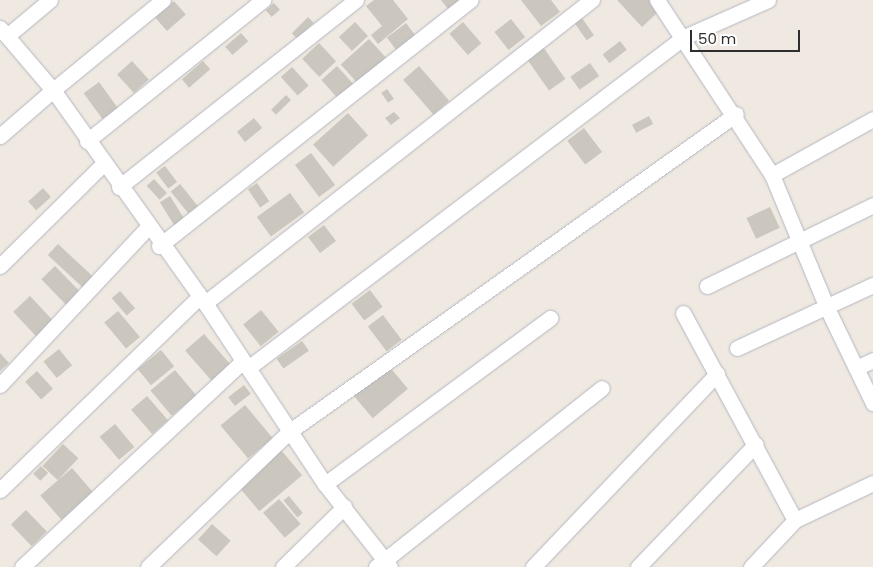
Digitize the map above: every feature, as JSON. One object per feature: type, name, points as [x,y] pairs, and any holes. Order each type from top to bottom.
[{"type":"street","points":[[50,0],[4,32],[53,90],[159,246],[202,300],[325,484],[383,564],[602,388]]},
{"type":"street","points":[[0,136],[162,0]]},
{"type":"street","points":[[87,140],[263,0]]},
{"type":"street","points":[[119,187],[356,0]]},
{"type":"street","points":[[159,246],[470,0]]},
{"type":"street","points":[[0,490],[202,300],[592,0]]},
{"type":"street","points":[[658,0],[736,114],[772,175],[826,308],[873,403]]},
{"type":"street","points":[[22,567],[245,365],[684,37],[768,0]]},
{"type":"street","points":[[148,567],[290,431],[736,114]]},
{"type":"street","points":[[772,175],[873,119]]},
{"type":"street","points":[[0,266],[103,164]]},
{"type":"street","points":[[707,286],[873,205]]},
{"type":"street","points":[[0,385],[147,228]]},
{"type":"street","points":[[737,348],[873,285]]},
{"type":"street","points":[[683,313],[756,444],[795,520]]},
{"type":"street","points":[[325,484],[550,318]]},
{"type":"street","points":[[856,368],[873,360]]},
{"type":"street","points":[[533,567],[717,374]]},
{"type":"street","points":[[638,567],[756,444]]},
{"type":"street","points":[[750,567],[795,520],[873,483]]},
{"type":"street","points":[[283,567],[344,508]]},
{"type":"building","points":[[374,0],[393,0],[408,19],[378,44],[371,35],[382,26],[366,6]]},
{"type":"building","points":[[441,0],[460,0],[448,9]]},
{"type":"building","points":[[521,0],[551,0],[560,12],[541,26]]},
{"type":"building","points":[[617,0],[649,0],[659,11],[642,27]]},
{"type":"building","points":[[174,1],[186,15],[167,31],[155,17]]},
{"type":"building","points":[[274,3],[280,10],[272,17],[266,10]]},
{"type":"building","points":[[308,17],[314,23],[297,39],[292,33]]},
{"type":"building","points":[[582,18],[594,35],[587,40],[575,23]]},
{"type":"building","points":[[511,19],[525,37],[509,50],[494,32]]},
{"type":"building","points":[[355,22],[368,36],[352,51],[339,37]]},
{"type":"building","points":[[463,22],[481,43],[468,55],[449,34]]},
{"type":"building","points":[[406,23],[415,35],[396,49],[387,37]]},
{"type":"building","points":[[241,33],[248,41],[232,55],[225,47]]},
{"type":"building","points":[[369,39],[386,58],[357,83],[341,64]]},
{"type":"building","points":[[620,41],[627,50],[609,63],[603,55]]},
{"type":"building","points":[[319,43],[336,61],[319,77],[302,59]]},
{"type":"building","points":[[543,47],[565,79],[549,90],[527,58]]},
{"type":"building","points":[[132,61],[149,80],[134,93],[117,74]]},
{"type":"building","points":[[203,61],[210,69],[189,88],[182,79]]},
{"type":"building","points":[[590,63],[599,76],[580,90],[570,77]]},
{"type":"building","points":[[337,66],[354,85],[338,99],[321,80]]},
{"type":"building","points":[[419,66],[449,101],[433,114],[403,80]]},
{"type":"building","points":[[292,67],[309,86],[298,96],[281,77]]},
{"type":"building","points":[[99,82],[118,108],[102,119],[84,93]]},
{"type":"building","points":[[387,89],[394,99],[388,103],[381,93]]},
{"type":"building","points":[[286,95],[291,100],[276,115],[271,110]]},
{"type":"building","points":[[394,112],[400,118],[391,125],[385,118]]},
{"type":"building","points":[[348,113],[368,135],[333,167],[313,144]]},
{"type":"building","points":[[649,116],[653,124],[636,133],[632,125]]},
{"type":"building","points":[[254,118],[262,128],[245,142],[237,132]]},
{"type":"building","points":[[584,128],[602,152],[585,165],[567,141]]},
{"type":"building","points":[[311,153],[335,185],[319,197],[295,165]]},
{"type":"building","points":[[165,166],[177,182],[168,189],[156,173]]},
{"type":"building","points":[[154,179],[167,193],[160,200],[147,186]]},
{"type":"building","points":[[257,183],[269,201],[260,207],[248,189]]},
{"type":"building","points":[[180,184],[198,206],[188,213],[171,192]]},
{"type":"building","points":[[43,188],[51,197],[36,210],[28,201]]},
{"type":"building","points":[[290,193],[304,212],[271,237],[257,217]]},
{"type":"building","points":[[170,196],[185,220],[175,226],[160,202]]},
{"type":"building","points":[[770,207],[780,228],[756,239],[746,218]]},
{"type":"building","points":[[324,225],[336,241],[320,253],[308,237]]},
{"type":"building","points":[[58,244],[95,278],[84,289],[48,255]]},
{"type":"building","points":[[55,266],[81,293],[67,306],[41,279]]},
{"type":"building","points":[[370,290],[383,307],[364,321],[352,304]]},
{"type":"building","points":[[120,291],[135,308],[127,316],[112,298]]},
{"type":"building","points":[[30,296],[54,322],[37,337],[13,312]]},
{"type":"building","points":[[261,310],[279,332],[261,346],[243,324]]},
{"type":"building","points":[[118,311],[140,337],[126,349],[104,323]]},
{"type":"building","points":[[383,315],[402,340],[386,351],[368,326]]},
{"type":"building","points":[[204,334],[230,364],[211,381],[185,350]]},
{"type":"building","points":[[302,341],[309,351],[283,369],[277,359]]},
{"type":"building","points":[[59,349],[72,365],[57,378],[43,362]]},
{"type":"building","points":[[161,350],[174,366],[151,385],[138,369]]},
{"type":"building","points":[[0,353],[9,363],[0,371]]},
{"type":"building","points":[[388,365],[408,389],[373,418],[353,395]]},
{"type":"building","points":[[175,370],[196,395],[172,416],[150,391]]},
{"type":"building","points":[[37,371],[53,389],[41,400],[25,382]]},
{"type":"building","points":[[244,385],[251,394],[235,406],[228,397]]},
{"type":"building","points":[[147,396],[168,420],[152,434],[131,410]]},
{"type":"building","points":[[245,405],[273,438],[248,459],[220,426]]},
{"type":"building","points":[[115,424],[134,447],[119,460],[100,437]]},
{"type":"building","points":[[63,444],[78,458],[58,480],[43,466]]},
{"type":"building","points":[[281,450],[302,475],[259,511],[238,486]]},
{"type":"building","points":[[41,466],[48,473],[40,481],[33,474]]},
{"type":"building","points":[[72,468],[93,492],[61,520],[40,496]]},
{"type":"building","points":[[289,496],[303,513],[297,518],[284,500]]},
{"type":"building","points":[[279,499],[301,524],[285,538],[263,513]]},
{"type":"building","points":[[26,510],[47,532],[32,546],[11,525]]},
{"type":"building","points":[[212,524],[231,541],[217,556],[198,540]]}]
